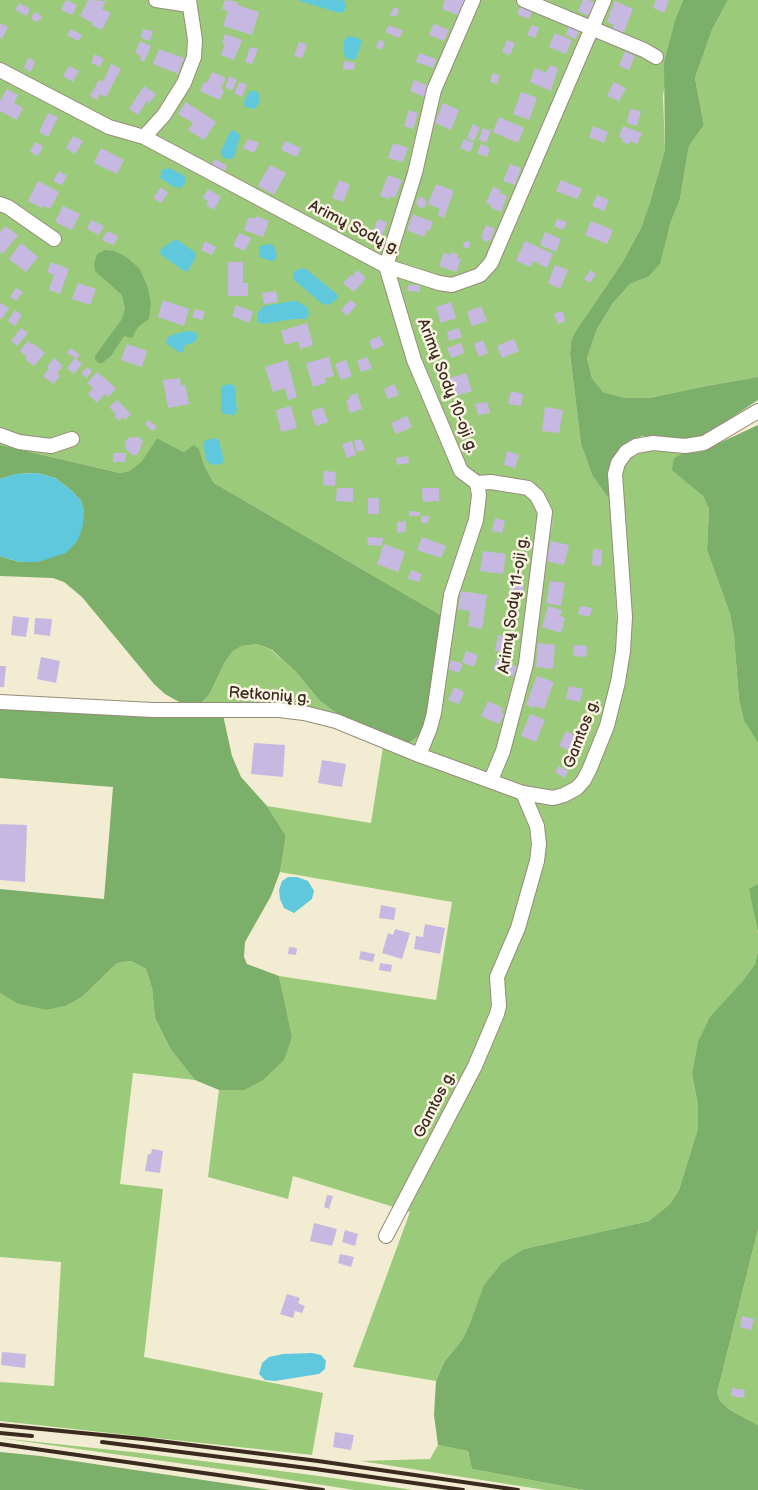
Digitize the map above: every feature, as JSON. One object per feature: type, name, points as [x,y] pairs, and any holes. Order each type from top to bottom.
[{"type":"street","points":[[144,137],[164,115],[184,83],[194,57],[195,40],[189,3],[156,0]]},
{"type":"street","points":[[386,266],[415,173],[434,90],[473,0]]},
{"type":"street","points":[[524,0],[656,56]]},
{"type":"street","name":"Arimų Sodų g.","points":[[0,70],[109,127],[144,137],[386,266],[439,283],[452,285],[480,275],[491,263],[604,0]]},
{"type":"street","points":[[0,204],[8,207],[54,239]]},
{"type":"street","name":"Arimų Sodų 10-oji g.","points":[[386,266],[414,360],[461,471],[477,483]]},
{"type":"street","name":"Gamtos g.","points":[[523,793],[553,798],[577,788],[584,780],[590,768],[607,726],[620,674],[625,617],[614,474],[618,463],[626,452],[636,446],[653,443],[685,446],[704,443],[758,411]]},
{"type":"street","points":[[0,435],[38,446],[51,446],[72,439]]},
{"type":"street","name":"Arimų Sodų 11-oji g.","points":[[477,483],[490,482],[528,488],[537,496],[545,512],[526,664],[503,752],[491,780]]},
{"type":"street","points":[[419,755],[434,713],[451,595],[476,520],[479,495],[477,483]]},
{"type":"street","name":"Retkonių g.","points":[[0,702],[153,710],[279,710],[304,713],[336,721],[419,755],[523,793]]},
{"type":"street","name":"Gamtos g.","points":[[386,1236],[475,1066],[498,1014],[497,977],[518,928],[538,861],[537,826],[523,793]]},
{"type":"green space","points":[[0,0],[683,0],[676,17],[663,96],[665,150],[650,202],[641,228],[622,263],[575,332],[571,341],[570,354],[581,444],[592,475],[611,502],[618,643],[609,699],[587,765],[577,779],[564,787],[552,791],[532,790],[409,743],[419,736],[444,617],[214,483],[204,465],[199,450],[184,452],[157,438],[141,462],[129,471],[120,473],[0,445]]},
{"type":"green space","points":[[683,0],[728,0],[712,30],[695,78],[704,125],[689,146],[680,199],[670,224],[660,264],[648,277],[630,284],[613,303],[597,329],[587,358],[592,378],[603,392],[625,398],[649,398],[758,377],[758,400],[702,436],[686,439],[642,436],[629,441],[617,453],[610,465],[608,477],[611,502],[592,475],[581,444],[570,354],[571,341],[575,332],[622,263],[641,228],[650,202],[665,150],[664,63],[676,17]]},
{"type":"green space","points":[[728,0],[758,0],[758,377],[649,398],[625,398],[603,392],[592,378],[587,358],[597,329],[613,303],[630,284],[648,277],[680,199],[689,146],[704,125],[695,78],[712,30]]},
{"type":"green space","points":[[105,250],[114,251],[125,256],[139,268],[147,285],[151,303],[149,319],[138,327],[132,338],[124,336],[111,356],[102,363],[98,363],[95,356],[122,319],[125,309],[122,295],[95,271],[94,264],[97,254]]},
{"type":"green space","points":[[758,425],[758,743],[744,721],[739,700],[734,636],[730,614],[707,550],[709,509],[703,496],[672,470],[674,458],[683,453],[700,452]]},
{"type":"green space","points":[[157,438],[184,452],[194,445],[199,449],[204,465],[214,483],[444,617],[426,725],[419,736],[409,743],[372,730],[339,715],[320,701],[296,672],[272,650],[258,644],[242,646],[233,651],[225,662],[209,695],[201,703],[181,703],[165,694],[154,684],[82,597],[64,582],[53,578],[0,576],[0,556],[19,562],[84,511],[81,501],[71,490],[55,478],[37,473],[16,474],[0,479],[0,445],[120,473],[129,471],[141,462]]},
{"type":"green space","points":[[653,448],[683,453],[674,458],[690,484],[703,496],[709,509],[707,550],[730,614],[734,636],[739,700],[744,721],[758,743],[758,884],[750,889],[758,934],[758,951],[755,964],[741,983],[692,1075],[698,1105],[698,1128],[679,1190],[670,1204],[649,1221],[524,1249],[471,1321],[462,1340],[444,1362],[436,1381],[353,1367],[410,1212],[293,1176],[288,1199],[208,1177],[219,1090],[244,1090],[292,1038],[279,976],[436,1000],[452,902],[280,872],[286,836],[267,806],[371,823],[383,747],[541,804],[558,805],[576,797],[587,787],[624,682],[621,472],[631,455]]},
{"type":"green space","points":[[258,644],[271,650],[296,672],[320,701],[339,715],[271,703],[201,703],[209,695],[225,662],[233,651],[242,646]]},
{"type":"green space","points":[[0,709],[175,716],[223,715],[232,756],[241,777],[267,806],[286,836],[280,872],[271,896],[245,942],[244,957],[247,964],[279,976],[292,1037],[284,1060],[263,1080],[244,1090],[219,1090],[195,1080],[171,1050],[155,1018],[152,988],[146,969],[131,961],[117,963],[82,997],[66,1006],[47,1010],[18,1004],[0,993],[0,889],[104,899],[113,787],[0,778]]},
{"type":"green space","points":[[758,884],[758,933],[749,889]]},
{"type":"green space","points":[[758,951],[758,1229],[717,1393],[720,1401],[730,1410],[758,1425],[758,1490],[584,1490],[472,1469],[468,1451],[438,1445],[434,1415],[436,1381],[444,1362],[462,1340],[484,1285],[502,1263],[524,1249],[649,1221],[670,1204],[679,1190],[698,1128],[698,1105],[692,1075],[698,1042],[710,1017],[741,983],[755,964]]},
{"type":"green space","points":[[131,961],[146,969],[152,988],[155,1018],[171,1050],[195,1080],[133,1073],[120,1184],[163,1189],[144,1357],[323,1393],[312,1455],[0,1421],[0,1382],[54,1386],[61,1262],[0,1257],[0,993],[19,1004],[47,1010],[66,1006],[82,997],[117,963]]},
{"type":"green space","points":[[758,1229],[758,1425],[730,1410],[720,1401],[717,1393]]},
{"type":"green space","points":[[0,1438],[141,1453],[413,1490],[354,1490]]},
{"type":"green space","points":[[438,1445],[468,1451],[472,1469],[584,1490],[545,1490],[361,1461],[430,1459]]},
{"type":"green space","points":[[0,1452],[40,1456],[271,1490],[0,1490]]},
{"type":"water","points":[[297,0],[342,0],[345,2],[346,7],[344,12],[339,13]]},
{"type":"water","points":[[348,36],[362,41],[356,59],[346,58],[344,54],[344,41]]},
{"type":"water","points":[[250,91],[256,91],[259,94],[260,101],[255,109],[245,107],[244,101]]},
{"type":"water","points":[[233,130],[240,136],[235,154],[232,159],[227,159],[221,156],[222,149],[230,132]]},
{"type":"water","points":[[169,168],[185,176],[186,182],[181,188],[174,187],[160,178],[162,170]]},
{"type":"water","points":[[176,239],[196,253],[196,257],[188,271],[184,271],[160,254],[161,249]]},
{"type":"water","points":[[271,244],[274,246],[277,256],[275,260],[261,258],[259,255],[260,246]]},
{"type":"water","points":[[302,268],[306,269],[338,295],[337,299],[329,305],[321,303],[293,279],[293,272]]},
{"type":"water","points":[[297,301],[308,308],[307,319],[263,324],[257,322],[258,312],[264,306]]},
{"type":"water","points":[[186,331],[195,332],[198,336],[195,342],[185,345],[183,352],[180,353],[167,344],[166,341],[169,336]]},
{"type":"water","points":[[231,384],[235,387],[237,411],[234,415],[224,414],[221,411],[221,386]]},
{"type":"water","points":[[216,438],[219,440],[224,461],[221,464],[212,465],[206,460],[203,443],[206,440]]},
{"type":"water","points":[[37,473],[55,478],[71,490],[81,501],[84,511],[83,525],[78,540],[66,553],[38,562],[19,562],[0,556],[0,479],[16,474]]},
{"type":"water","points":[[288,877],[297,877],[308,881],[314,891],[312,899],[294,913],[284,908],[280,899],[279,890],[282,881]]},
{"type":"water","points":[[312,1353],[321,1355],[326,1361],[325,1369],[319,1374],[275,1381],[265,1380],[259,1374],[262,1363],[269,1357],[283,1354]]},
{"type":"building","points":[[66,0],[77,5],[72,15],[61,10]]},
{"type":"building","points":[[88,0],[106,1],[102,9],[111,13],[102,30],[80,16]]},
{"type":"building","points":[[225,0],[238,2],[237,5],[259,12],[252,35],[223,26],[228,11],[222,9]]},
{"type":"building","points":[[445,0],[466,0],[460,16],[442,9]]},
{"type":"building","points":[[583,0],[589,0],[597,4],[592,17],[578,11]]},
{"type":"building","points":[[656,0],[669,0],[664,13],[653,8]]},
{"type":"building","points":[[615,1],[633,9],[623,34],[612,30],[614,25],[607,22]]},
{"type":"building","points":[[19,3],[30,9],[27,16],[15,10]]},
{"type":"building","points":[[521,5],[533,10],[529,19],[517,14]]},
{"type":"building","points":[[394,7],[399,9],[396,17],[390,15]]},
{"type":"building","points":[[34,12],[42,16],[38,22],[31,19]]},
{"type":"building","points":[[0,23],[8,27],[2,39],[0,38]]},
{"type":"building","points":[[434,24],[449,30],[444,41],[429,35]]},
{"type":"building","points":[[389,25],[403,31],[399,38],[385,32]]},
{"type":"building","points":[[532,25],[539,28],[535,38],[527,35]]},
{"type":"building","points":[[569,26],[579,30],[576,39],[566,35]]},
{"type":"building","points":[[71,29],[82,35],[78,41],[67,35]]},
{"type":"building","points":[[143,29],[153,31],[150,41],[141,38]]},
{"type":"building","points":[[555,33],[572,40],[566,54],[549,47]]},
{"type":"building","points":[[225,34],[242,40],[234,60],[221,55],[225,44],[222,43]]},
{"type":"building","points":[[379,40],[385,42],[382,50],[376,47]]},
{"type":"building","points":[[507,40],[515,43],[510,55],[502,52]]},
{"type":"building","points":[[140,41],[151,46],[144,62],[140,60],[141,56],[135,53]]},
{"type":"building","points":[[299,42],[307,44],[302,58],[294,56]]},
{"type":"building","points":[[250,47],[258,49],[252,64],[245,62]]},
{"type":"building","points":[[159,49],[184,58],[178,74],[153,64]]},
{"type":"building","points":[[625,51],[635,56],[629,70],[619,66]]},
{"type":"building","points":[[419,53],[436,59],[433,68],[416,62]]},
{"type":"building","points":[[95,54],[104,59],[100,67],[91,63]]},
{"type":"building","points":[[28,58],[35,61],[31,72],[24,68]]},
{"type":"building","points":[[344,61],[355,63],[354,70],[343,69]]},
{"type":"building","points":[[111,64],[121,69],[106,97],[100,94],[97,100],[90,96],[99,80],[103,82]]},
{"type":"building","points":[[550,65],[558,68],[551,91],[530,82],[535,68],[546,73]]},
{"type":"building","points":[[69,66],[79,71],[73,82],[63,76]]},
{"type":"building","points":[[212,72],[226,78],[221,88],[224,90],[220,100],[200,91],[204,82],[207,83]]},
{"type":"building","points":[[493,73],[500,75],[497,84],[490,82]]},
{"type":"building","points":[[230,76],[237,80],[232,91],[225,87]]},
{"type":"building","points":[[414,80],[429,86],[425,97],[410,91]]},
{"type":"building","points":[[240,82],[247,85],[242,97],[234,93]]},
{"type":"building","points":[[614,82],[626,88],[619,101],[607,96]]},
{"type":"building","points":[[144,86],[156,94],[150,103],[147,101],[138,115],[129,109]]},
{"type":"building","points":[[7,89],[18,95],[14,103],[23,108],[17,120],[0,111],[0,101]]},
{"type":"building","points":[[521,92],[537,98],[529,120],[513,114]]},
{"type":"building","points":[[186,102],[216,122],[204,140],[188,130],[193,123],[178,114]]},
{"type":"building","points":[[443,103],[459,110],[451,130],[435,123]]},
{"type":"building","points":[[630,109],[641,111],[637,126],[627,123]]},
{"type":"building","points":[[409,110],[418,113],[413,129],[404,126]]},
{"type":"building","points":[[48,113],[58,117],[48,137],[39,132]]},
{"type":"building","points":[[499,117],[524,128],[518,143],[493,132]]},
{"type":"building","points":[[473,124],[480,128],[474,141],[467,138]]},
{"type":"building","points":[[593,126],[608,132],[604,143],[589,137]]},
{"type":"building","points":[[623,126],[642,133],[637,144],[630,141],[629,144],[622,142],[623,139],[619,137]]},
{"type":"building","points":[[483,128],[491,131],[486,143],[479,140]]},
{"type":"building","points":[[73,136],[83,141],[75,154],[66,148]]},
{"type":"building","points":[[248,139],[259,143],[254,153],[243,148]]},
{"type":"building","points":[[464,139],[474,143],[470,152],[460,148]]},
{"type":"building","points":[[285,141],[301,148],[297,157],[281,150]]},
{"type":"building","points":[[35,142],[43,146],[38,156],[30,152]]},
{"type":"building","points":[[393,143],[408,148],[403,162],[388,158]]},
{"type":"building","points":[[481,144],[490,148],[487,157],[477,153]]},
{"type":"building","points":[[101,148],[124,160],[117,174],[94,163]]},
{"type":"building","points":[[215,159],[227,166],[224,171],[212,165]]},
{"type":"building","points":[[510,164],[521,168],[515,185],[503,181]]},
{"type":"building","points":[[270,165],[286,173],[274,195],[258,186]]},
{"type":"building","points":[[59,171],[67,176],[62,185],[53,181]]},
{"type":"building","points":[[388,175],[402,180],[395,198],[390,196],[389,199],[380,196]]},
{"type":"building","points":[[339,180],[350,185],[343,202],[332,198]]},
{"type":"building","points":[[561,180],[582,189],[577,199],[556,191]]},
{"type":"building","points":[[38,181],[59,192],[50,209],[44,206],[42,208],[28,201]]},
{"type":"building","points":[[436,184],[454,191],[444,218],[438,215],[440,209],[428,204]]},
{"type":"building","points":[[161,187],[168,193],[161,203],[153,198]]},
{"type":"building","points":[[493,187],[501,190],[500,193],[507,196],[501,212],[486,203]]},
{"type":"building","points":[[208,189],[221,197],[214,210],[206,205],[208,201],[203,198]]},
{"type":"building","points":[[597,195],[609,200],[604,211],[592,206]]},
{"type":"building","points":[[423,197],[427,202],[425,207],[420,208],[416,203],[418,198]]},
{"type":"building","points":[[63,206],[80,214],[72,230],[55,222]]},
{"type":"building","points":[[413,214],[433,222],[429,232],[426,230],[424,237],[407,230]]},
{"type":"building","points":[[256,216],[269,221],[263,237],[244,230],[249,217],[255,219]]},
{"type":"building","points":[[378,219],[387,223],[381,238],[372,234]]},
{"type":"building","points":[[557,219],[567,222],[563,230],[554,226]]},
{"type":"building","points":[[91,220],[104,226],[99,235],[87,229]]},
{"type":"building","points":[[591,221],[613,230],[607,244],[585,235]]},
{"type":"building","points":[[486,225],[495,229],[490,241],[488,240],[487,242],[482,240],[483,238],[481,237]]},
{"type":"building","points":[[5,226],[18,235],[3,254],[0,252],[0,232]]},
{"type":"building","points":[[107,231],[118,236],[114,245],[102,240]]},
{"type":"building","points":[[545,232],[561,239],[556,252],[540,245]]},
{"type":"building","points":[[239,233],[251,238],[245,251],[233,246]]},
{"type":"building","points":[[205,241],[216,247],[212,255],[201,250]]},
{"type":"building","points":[[466,241],[470,242],[470,247],[467,249],[463,243]]},
{"type":"building","points":[[525,241],[553,254],[547,268],[533,261],[531,267],[516,261]]},
{"type":"building","points":[[21,243],[38,257],[26,272],[9,259]]},
{"type":"building","points":[[452,252],[458,255],[457,258],[461,259],[456,272],[439,266],[444,253],[451,255]]},
{"type":"building","points":[[51,262],[69,269],[60,294],[49,290],[54,275],[47,272]]},
{"type":"building","points":[[228,262],[243,262],[243,283],[248,283],[248,296],[228,296]]},
{"type":"building","points":[[555,265],[568,270],[560,289],[548,283]]},
{"type":"building","points":[[357,270],[366,278],[354,292],[343,283],[351,275],[352,277]]},
{"type":"building","points":[[591,270],[596,274],[590,283],[584,279]]},
{"type":"building","points":[[78,283],[96,289],[90,305],[72,299]]},
{"type":"building","points":[[408,285],[420,285],[420,292],[407,291]]},
{"type":"building","points":[[16,288],[23,292],[16,301],[10,297]]},
{"type":"building","points":[[276,291],[278,302],[264,304],[262,293]]},
{"type":"building","points":[[163,300],[189,309],[184,326],[158,317]]},
{"type":"building","points":[[350,300],[357,305],[347,316],[341,310]]},
{"type":"building","points":[[451,302],[456,318],[441,323],[436,307]]},
{"type":"building","points":[[0,303],[9,308],[2,319],[0,318]]},
{"type":"building","points":[[236,305],[253,312],[249,323],[232,316]]},
{"type":"building","points":[[481,306],[487,321],[472,326],[467,312]]},
{"type":"building","points":[[195,309],[205,312],[202,320],[192,317]]},
{"type":"building","points":[[15,310],[22,315],[15,326],[8,321]]},
{"type":"building","points":[[562,311],[566,321],[558,324],[554,314]]},
{"type":"building","points":[[307,323],[313,345],[300,349],[298,341],[285,345],[281,331]]},
{"type":"building","points":[[21,328],[28,333],[17,346],[11,341]]},
{"type":"building","points":[[459,328],[462,337],[449,341],[447,332]]},
{"type":"building","points":[[379,336],[384,345],[373,350],[369,341]]},
{"type":"building","points":[[514,339],[519,351],[502,358],[497,346]]},
{"type":"building","points":[[483,340],[488,353],[479,357],[474,344]]},
{"type":"building","points":[[28,341],[45,353],[34,366],[25,359],[27,357],[20,351]]},
{"type":"building","points":[[461,343],[464,353],[451,358],[447,348]]},
{"type":"building","points":[[127,344],[147,351],[142,367],[121,360]]},
{"type":"building","points":[[71,348],[80,355],[76,359],[82,364],[74,374],[67,368],[75,358],[67,353]]},
{"type":"building","points":[[329,357],[334,376],[325,378],[326,383],[313,387],[306,363]]},
{"type":"building","points":[[367,357],[372,368],[361,372],[357,361]]},
{"type":"building","points":[[54,358],[63,366],[57,373],[60,376],[53,384],[43,376]]},
{"type":"building","points":[[287,360],[297,397],[288,400],[285,388],[273,392],[265,367]]},
{"type":"building","points":[[346,360],[352,376],[341,380],[335,364]]},
{"type":"building","points":[[87,367],[92,371],[87,378],[81,374]]},
{"type":"building","points":[[97,372],[116,388],[109,397],[105,394],[97,403],[88,394],[93,388],[87,383]]},
{"type":"building","points":[[466,373],[472,391],[456,396],[454,389],[451,390],[447,379]]},
{"type":"building","points":[[180,378],[181,386],[185,385],[189,404],[168,408],[163,380]]},
{"type":"building","points":[[394,384],[399,395],[388,399],[384,389]]},
{"type":"building","points":[[511,391],[523,394],[521,406],[508,404]]},
{"type":"building","points":[[357,393],[362,409],[350,413],[346,401],[350,399],[349,396]]},
{"type":"building","points":[[117,400],[131,414],[125,420],[122,417],[119,421],[114,416],[116,414],[109,407]]},
{"type":"building","points":[[487,402],[490,413],[478,415],[475,404]]},
{"type":"building","points":[[291,406],[297,428],[281,432],[276,410]]},
{"type":"building","points":[[323,407],[328,422],[316,426],[311,411]]},
{"type":"building","points":[[545,407],[563,410],[559,433],[542,431]]},
{"type":"building","points":[[407,416],[412,427],[396,434],[391,423]]},
{"type":"building","points":[[148,420],[157,427],[153,431],[145,424]]},
{"type":"building","points":[[138,437],[143,440],[141,447],[137,455],[132,455],[126,449],[125,442],[128,438]]},
{"type":"building","points":[[361,439],[365,450],[357,452],[354,441]]},
{"type":"building","points":[[352,441],[356,455],[347,458],[342,444]]},
{"type":"building","points":[[507,451],[519,455],[515,468],[504,465]]},
{"type":"building","points":[[113,453],[126,453],[125,462],[113,462]]},
{"type":"building","points":[[408,456],[409,463],[397,465],[396,458]]},
{"type":"building","points":[[324,471],[336,472],[335,486],[323,485]]},
{"type":"building","points":[[337,488],[353,488],[353,502],[336,501]]},
{"type":"building","points":[[422,488],[439,488],[439,501],[423,502]]},
{"type":"building","points":[[368,498],[379,498],[379,514],[368,514]]},
{"type":"building","points":[[409,511],[420,512],[420,516],[409,516]]},
{"type":"building","points":[[421,516],[429,516],[428,523],[421,523]]},
{"type":"building","points":[[495,518],[505,521],[502,533],[492,531]]},
{"type":"building","points":[[546,520],[553,521],[551,533],[544,532]]},
{"type":"building","points":[[406,521],[406,532],[397,533],[397,522]]},
{"type":"building","points":[[368,537],[383,538],[382,546],[367,545]]},
{"type":"building","points":[[422,537],[446,546],[441,558],[417,550]]},
{"type":"building","points":[[551,541],[569,545],[564,565],[546,561]]},
{"type":"building","points":[[384,544],[405,552],[398,572],[377,564]]},
{"type":"building","points":[[593,549],[602,550],[601,566],[592,565]]},
{"type":"building","points":[[483,551],[506,554],[503,574],[480,571]]},
{"type":"building","points":[[411,570],[422,574],[419,582],[408,579]]},
{"type":"building","points":[[510,580],[524,582],[523,591],[509,589]]},
{"type":"building","points":[[550,581],[565,583],[561,606],[546,603]]},
{"type":"building","points":[[461,591],[487,595],[482,629],[468,626],[470,611],[458,609]]},
{"type":"building","points":[[548,606],[562,610],[560,616],[565,618],[561,633],[542,627]]},
{"type":"building","points":[[580,606],[592,608],[590,617],[578,614]]},
{"type":"building","points":[[13,616],[29,618],[26,637],[11,635]]},
{"type":"building","points":[[35,618],[52,619],[50,636],[34,634]]},
{"type":"building","points":[[498,635],[514,638],[511,654],[495,651]]},
{"type":"building","points":[[538,643],[555,645],[553,669],[536,667]]},
{"type":"building","points":[[574,645],[587,646],[586,657],[573,656]]},
{"type":"building","points":[[466,651],[478,655],[474,667],[462,662]]},
{"type":"building","points":[[41,657],[60,661],[56,683],[37,679]]},
{"type":"building","points":[[497,659],[517,667],[513,677],[493,670]]},
{"type":"building","points":[[451,660],[463,664],[459,673],[448,669]]},
{"type":"building","points":[[0,666],[6,666],[4,687],[0,687]]},
{"type":"building","points":[[537,676],[554,682],[544,709],[526,705]]},
{"type":"building","points":[[569,686],[583,689],[580,702],[566,699]]},
{"type":"building","points":[[454,687],[464,692],[459,704],[448,700]]},
{"type":"building","points":[[488,701],[503,708],[501,713],[504,714],[499,724],[481,716]]},
{"type":"building","points":[[530,714],[545,720],[536,742],[521,736]]},
{"type":"building","points":[[566,731],[576,736],[572,752],[559,746]]},
{"type":"building","points":[[254,743],[285,745],[283,777],[251,774]]},
{"type":"building","points":[[322,760],[346,764],[342,787],[318,783]]},
{"type":"building","points":[[559,766],[568,771],[565,778],[555,772]]},
{"type":"building","points":[[0,824],[27,825],[25,882],[0,880]]},
{"type":"building","points":[[381,905],[396,908],[394,920],[379,918]]},
{"type":"building","points":[[425,924],[445,928],[440,954],[414,949],[416,936],[423,937]]},
{"type":"building","points":[[395,929],[410,933],[402,959],[382,953],[388,933],[393,935]]},
{"type":"building","points":[[289,947],[297,948],[296,955],[288,954]]},
{"type":"building","points":[[361,951],[375,954],[373,962],[359,959]]},
{"type":"building","points":[[380,963],[392,965],[391,972],[379,970]]},
{"type":"building","points":[[152,1149],[163,1151],[160,1173],[145,1171],[148,1154],[151,1154]]},
{"type":"building","points":[[327,1195],[333,1196],[329,1209],[324,1207]]},
{"type":"building","points":[[314,1223],[337,1229],[332,1246],[310,1241]]},
{"type":"building","points":[[345,1230],[358,1234],[355,1246],[342,1242]]},
{"type":"building","points":[[340,1254],[354,1257],[351,1267],[338,1263]]},
{"type":"building","points":[[287,1294],[300,1298],[298,1303],[305,1306],[302,1313],[295,1311],[293,1318],[280,1314]]},
{"type":"building","points":[[742,1316],[754,1319],[751,1330],[740,1327]]},
{"type":"building","points":[[2,1352],[26,1354],[25,1368],[1,1365]]},
{"type":"building","points":[[732,1388],[745,1390],[744,1398],[731,1396]]},
{"type":"building","points":[[335,1432],[354,1435],[351,1450],[333,1447]]},
{"type":"railway","points":[[0,1425],[143,1439],[318,1461],[518,1490]]},
{"type":"railway","points":[[0,1433],[32,1436]]},
{"type":"railway","points":[[102,1442],[463,1490]]},
{"type":"railway","points":[[0,1444],[323,1490]]}]
